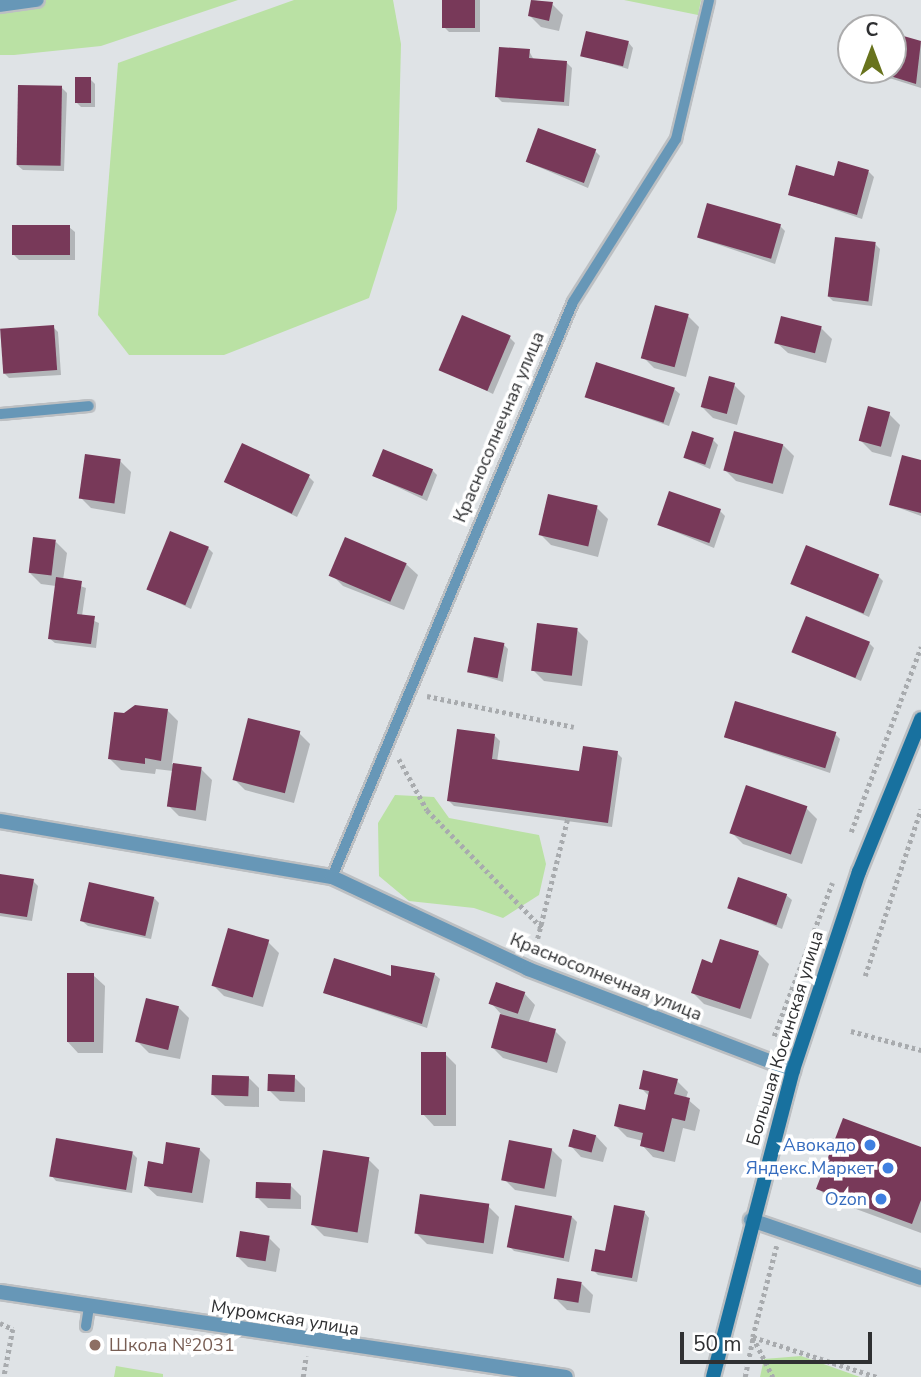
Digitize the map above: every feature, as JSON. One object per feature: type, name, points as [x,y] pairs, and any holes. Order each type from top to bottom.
[{"type":"street","points":[[0,5],[37,0]]},
{"type":"street","name":"Большая Косинская улица","points":[[713,1377],[751,1220],[793,1070],[859,872],[921,719]]},
{"type":"street","name":"Красносолнечная улица","points":[[0,821],[332,877],[528,969],[793,1070]]},
{"type":"street","points":[[751,1220],[921,1278]]},
{"type":"street","name":"Муромская улица","points":[[0,1292],[566,1377]]},
{"type":"lane","name":"Красносолнечная улица","points":[[332,877],[573,302],[676,139],[709,0]]},
{"type":"lane","points":[[0,414],[89,407]]},
{"type":"lane","points":[[86,1326],[89,1307]]},
{"type":"path","points":[[409,692],[574,727]]},
{"type":"path","points":[[389,740],[427,810],[542,928]]},
{"type":"path","points":[[865,976],[921,809]]},
{"type":"path","points":[[528,969],[542,928],[568,817]]},
{"type":"path","points":[[851,1031],[921,1050]]},
{"type":"path","points":[[745,1377],[778,1242]]},
{"type":"path","points":[[0,1323],[13,1329],[4,1377]]},
{"type":"path","points":[[753,1337],[774,1377]]},
{"type":"path","points":[[753,1337],[877,1377]]},
{"type":"green space","points":[[0,0],[238,0],[101,46],[0,55]]},
{"type":"green space","points":[[294,0],[393,0],[401,44],[397,209],[369,298],[224,355],[129,355],[98,315],[118,63]]},
{"type":"green space","points":[[624,0],[701,0],[698,15]]},
{"type":"green space","points":[[395,795],[434,797],[449,818],[539,835],[546,864],[539,895],[503,918],[474,908],[409,901],[379,876],[378,823]]},
{"type":"green space","points":[[801,1356],[860,1377],[760,1377],[764,1359]]},
{"type":"green space","points":[[116,1366],[163,1374],[163,1377],[114,1377]]},
{"type":"building","points":[[442,0],[475,0],[475,28],[442,28]]},
{"type":"building","points":[[531,0],[553,2],[549,21],[528,16]]},
{"type":"building","points":[[586,31],[629,41],[623,66],[580,56]]},
{"type":"building","points":[[907,37],[921,41],[916,84],[907,81]]},
{"type":"building","points":[[499,47],[530,49],[529,58],[567,61],[564,102],[495,97]]},
{"type":"building","points":[[75,77],[91,77],[91,103],[75,103]]},
{"type":"building","points":[[18,85],[62,86],[61,166],[17,165]]},
{"type":"building","points":[[538,128],[596,149],[584,183],[526,162]]},
{"type":"building","points":[[838,161],[869,170],[857,215],[788,195],[796,165],[834,176]]},
{"type":"building","points":[[707,203],[781,224],[771,259],[697,238]]},
{"type":"building","points":[[12,225],[70,225],[70,255],[12,255]]},
{"type":"building","points":[[835,237],[876,242],[868,302],[828,297]]},
{"type":"building","points":[[655,305],[689,314],[675,367],[641,358]]},
{"type":"building","points":[[462,315],[511,336],[487,391],[439,370]]},
{"type":"building","points":[[781,316],[822,326],[815,353],[774,343]]},
{"type":"building","points":[[54,325],[57,370],[3,374],[0,329]]},
{"type":"building","points":[[596,362],[675,388],[664,423],[585,397]]},
{"type":"building","points":[[709,376],[735,383],[727,414],[701,407]]},
{"type":"building","points":[[868,406],[890,412],[881,447],[859,441]]},
{"type":"building","points":[[692,431],[714,438],[705,465],[683,458]]},
{"type":"building","points":[[734,431],[783,444],[773,484],[723,471]]},
{"type":"building","points":[[242,443],[310,475],[292,514],[224,482]]},
{"type":"building","points":[[383,449],[433,469],[422,496],[372,476]]},
{"type":"building","points":[[85,454],[121,459],[114,504],[79,499]]},
{"type":"building","points":[[902,455],[921,460],[921,513],[889,505]]},
{"type":"building","points":[[669,491],[721,509],[709,543],[657,525]]},
{"type":"building","points":[[548,494],[598,505],[588,546],[539,535]]},
{"type":"building","points":[[170,531],[209,547],[185,605],[146,589]]},
{"type":"building","points":[[33,537],[56,540],[51,576],[29,573]]},
{"type":"building","points":[[345,537],[407,563],[390,602],[329,576]]},
{"type":"building","points":[[806,545],[879,575],[864,614],[790,584]]},
{"type":"building","points":[[56,577],[82,581],[77,614],[95,616],[91,644],[48,639]]},
{"type":"building","points":[[806,616],[870,642],[855,678],[791,652]]},
{"type":"building","points":[[537,623],[578,628],[572,676],[531,671]]},
{"type":"building","points":[[474,637],[504,643],[498,678],[467,672]]},
{"type":"building","points":[[735,701],[836,732],[825,768],[724,737]]},
{"type":"building","points":[[135,705],[168,709],[161,761],[145,758],[145,764],[108,759],[114,712],[124,713]]},
{"type":"building","points":[[248,718],[300,731],[285,793],[233,780]]},
{"type":"building","points":[[457,729],[495,734],[492,759],[579,771],[583,746],[618,751],[608,823],[447,801]]},
{"type":"building","points":[[173,763],[202,767],[196,811],[167,807]]},
{"type":"building","points":[[746,785],[807,806],[791,854],[729,833]]},
{"type":"building","points":[[0,874],[34,879],[27,917],[0,913]]},
{"type":"building","points":[[738,877],[787,894],[776,925],[727,908]]},
{"type":"building","points":[[89,882],[154,897],[145,936],[80,921]]},
{"type":"building","points":[[228,928],[269,940],[253,998],[211,986]]},
{"type":"building","points":[[720,939],[759,951],[740,1009],[691,993],[702,959],[712,963]]},
{"type":"building","points":[[334,958],[391,976],[391,965],[435,973],[422,1024],[323,993]]},
{"type":"building","points":[[67,973],[94,973],[94,1042],[67,1042]]},
{"type":"building","points":[[496,982],[525,992],[518,1014],[489,1004]]},
{"type":"building","points":[[146,998],[179,1006],[168,1050],[135,1042]]},
{"type":"building","points":[[500,1014],[556,1029],[547,1063],[491,1048]]},
{"type":"building","points":[[421,1052],[446,1052],[446,1115],[421,1115]]},
{"type":"building","points":[[643,1070],[678,1079],[674,1094],[690,1098],[685,1121],[672,1118],[664,1152],[640,1146],[643,1133],[614,1126],[619,1104],[645,1110],[649,1091],[639,1089]]},
{"type":"building","points":[[268,1074],[295,1075],[294,1092],[267,1091]]},
{"type":"building","points":[[212,1075],[249,1076],[248,1096],[211,1095]]},
{"type":"building","points":[[843,1118],[921,1147],[921,1200],[912,1224],[816,1189]]},
{"type":"building","points":[[573,1129],[596,1135],[592,1153],[568,1146]]},
{"type":"building","points":[[56,1138],[133,1152],[126,1190],[49,1176]]},
{"type":"building","points":[[509,1140],[552,1148],[544,1189],[501,1180]]},
{"type":"building","points":[[166,1142],[200,1148],[192,1193],[144,1186],[148,1161],[163,1164]]},
{"type":"building","points":[[323,1150],[369,1157],[358,1232],[311,1225]]},
{"type":"building","points":[[256,1182],[291,1183],[290,1199],[255,1198]]},
{"type":"building","points":[[420,1194],[489,1204],[484,1243],[414,1234]]},
{"type":"building","points":[[515,1205],[572,1216],[564,1258],[507,1247]]},
{"type":"building","points":[[614,1205],[645,1211],[632,1278],[591,1271],[595,1249],[605,1251]]},
{"type":"building","points":[[240,1231],[270,1236],[266,1261],[236,1257]]},
{"type":"building","points":[[557,1278],[582,1282],[578,1303],[554,1299]]},
{"type":"place","name":"Авокадо","points":[[870,1145]]},
{"type":"place","name":"Яндекс.Маркет","points":[[888,1168]]},
{"type":"place","name":"Ozon","points":[[881,1199]]},
{"type":"place","name":"Школа №2031","points":[[95,1345]]}]
